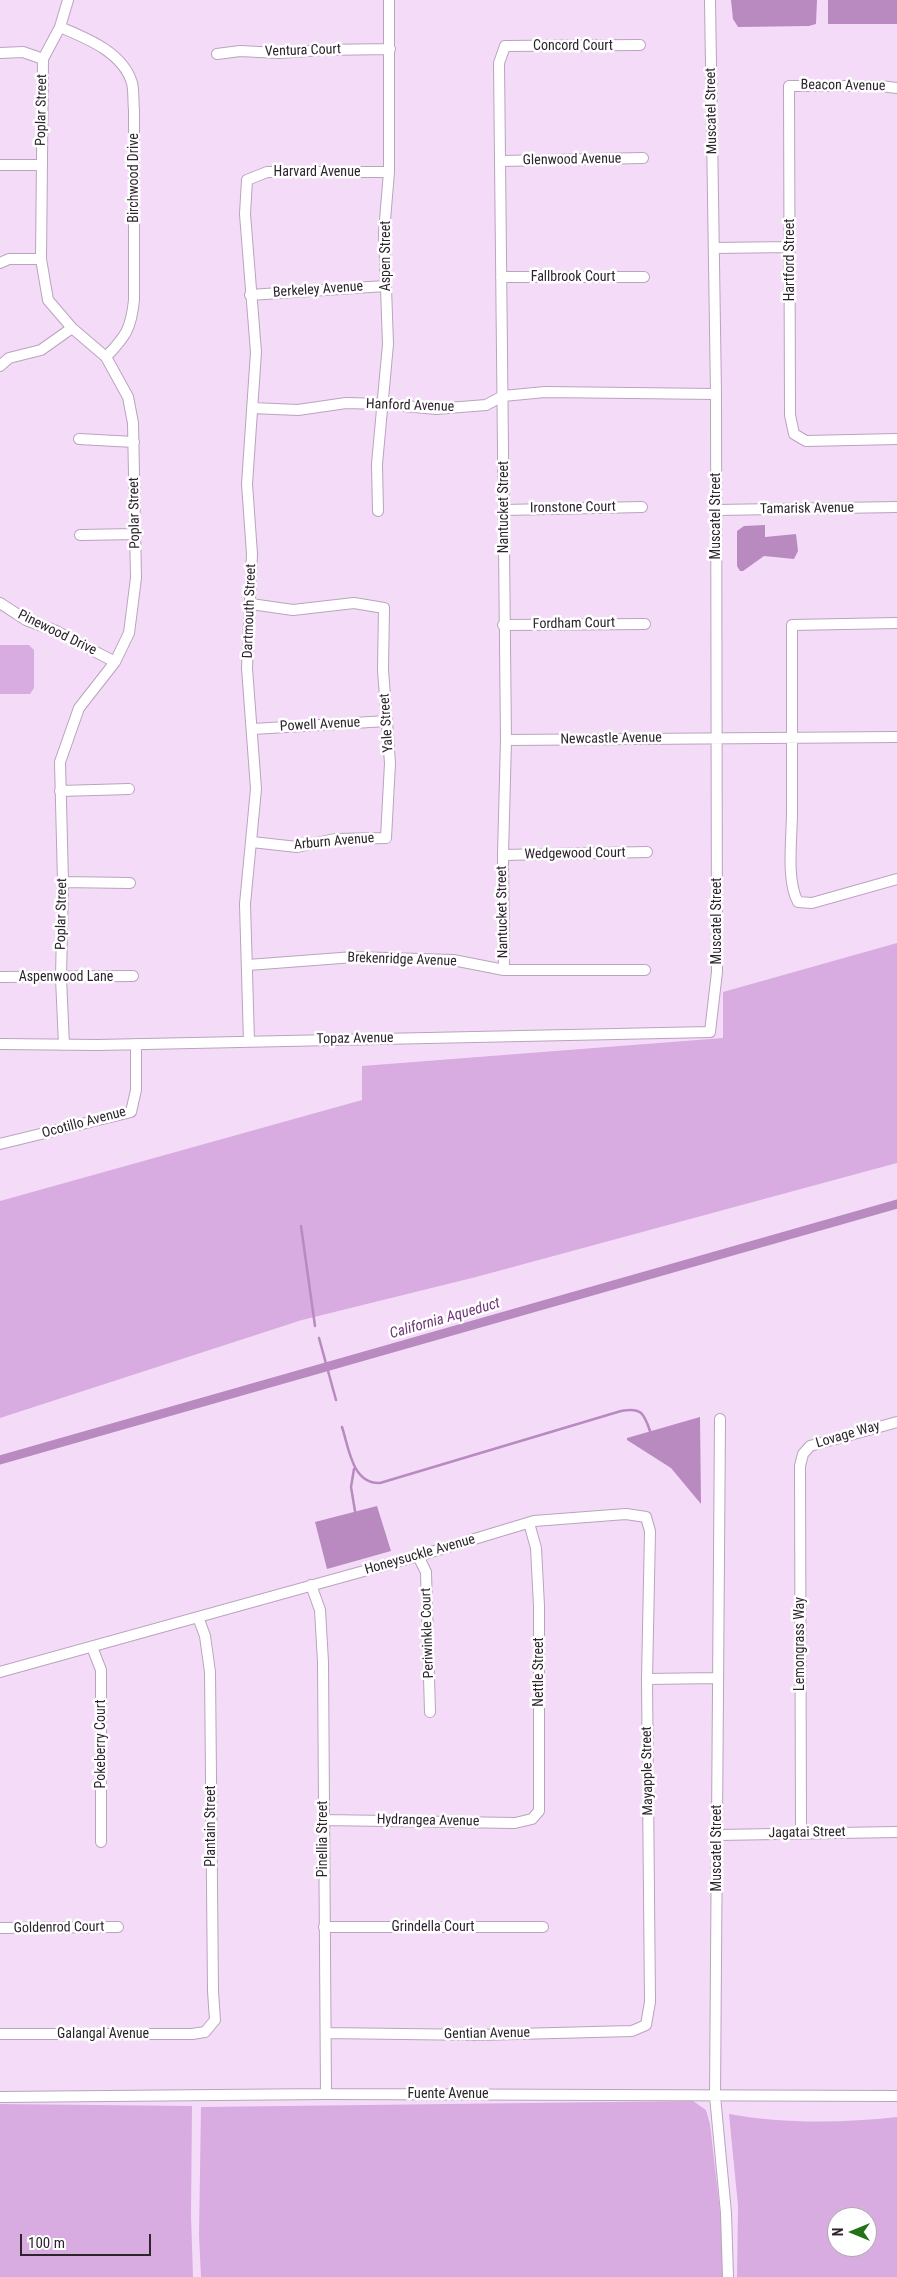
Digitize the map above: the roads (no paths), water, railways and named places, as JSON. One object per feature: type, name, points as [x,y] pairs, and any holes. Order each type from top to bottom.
[{"type":"street","name":"Poplar Street","points":[[64,1044],[61,978],[63,882],[60,762],[79,708],[115,662],[129,633],[136,578],[134,423],[128,396],[106,357],[72,328],[48,300],[41,260],[43,59],[60,27],[68,0]]},
{"type":"street","name":"Aspen Street","points":[[378,511],[377,464],[388,344],[384,232],[389,172],[390,0]]},
{"type":"street","name":"Muscatel Street","points":[[710,0],[716,394],[717,972],[710,1032]]},
{"type":"street","name":"Birchwood Drive","points":[[60,27],[88,39],[119,60],[132,82],[134,110],[134,300],[132,323],[120,342],[106,357]]},
{"type":"street","name":"Concord Court","points":[[505,46],[640,45]]},
{"type":"street","name":"Nantucket Street","points":[[504,970],[503,856],[506,740],[503,625],[504,510],[499,63],[505,46]]},
{"type":"street","name":"Ventura Court","points":[[217,54],[240,51],[279,53],[390,49]]},
{"type":"street","points":[[0,53],[23,52],[43,59]]},
{"type":"street","name":"Beacon Avenue","points":[[789,86],[880,86],[897,88]]},
{"type":"street","name":"Hartford Street","points":[[789,86],[790,415],[794,434],[806,441],[897,439]]},
{"type":"street","name":"Glenwood Avenue","points":[[501,160],[643,158]]},
{"type":"street","points":[[0,164],[41,165]]},
{"type":"street","name":"Harvard Avenue","points":[[247,180],[267,172],[389,172]]},
{"type":"street","name":"Dartmouth Street","points":[[247,180],[244,214],[256,352],[247,484],[252,554],[247,668],[256,789],[245,904],[249,1041]]},
{"type":"street","points":[[714,248],[790,247]]},
{"type":"street","points":[[0,263],[10,259],[41,260]]},
{"type":"street","name":"Fallbrook Court","points":[[501,277],[644,277]]},
{"type":"street","name":"Berkeley Avenue","points":[[250,295],[385,286]]},
{"type":"street","points":[[0,366],[10,358],[41,350],[72,328]]},
{"type":"street","name":"Hanford Avenue","points":[[252,408],[298,410],[346,403],[383,404],[436,410],[486,405],[503,396],[545,392],[716,394]]},
{"type":"street","points":[[79,439],[134,442]]},
{"type":"street","name":"Ironstone Court","points":[[504,510],[642,507]]},
{"type":"street","name":"Tamarisk Avenue","points":[[716,510],[897,507]]},
{"type":"street","points":[[80,535],[136,534]]},
{"type":"street","name":"Pinewood Drive","points":[[0,603],[26,620],[56,631],[115,662]]},
{"type":"street","name":"Yale Street","points":[[251,604],[293,610],[354,603],[384,608],[383,670],[390,763],[386,838]]},
{"type":"street","points":[[897,623],[792,625],[793,894],[798,902],[812,903],[897,879]]},
{"type":"street","name":"Fordham Court","points":[[503,625],[645,624]]},
{"type":"street","name":"Powell Avenue","points":[[253,729],[387,721]]},
{"type":"street","name":"Newcastle Avenue","points":[[506,740],[897,737]]},
{"type":"street","points":[[60,791],[129,789]]},
{"type":"street","name":"Arburn Avenue","points":[[252,842],[297,847],[335,840],[386,838]]},
{"type":"street","name":"Wedgewood Court","points":[[503,856],[647,852]]},
{"type":"street","points":[[63,882],[130,883]]},
{"type":"street","name":"Brekenridge Avenue","points":[[248,965],[354,957],[453,960],[504,970],[645,970]]},
{"type":"street","name":"Aspenwood Lane","points":[[0,977],[133,976]]},
{"type":"street","name":"Topaz Avenue","points":[[0,1044],[136,1044],[710,1032]]},
{"type":"street","name":"Ocotillo Avenue","points":[[0,1144],[131,1112],[136,1090],[136,1044]]},
{"type":"street","name":"Muscatel Street","points":[[720,1419],[715,2096],[727,2221],[728,2277]]},
{"type":"street","name":"Lovage Way","points":[[803,1454],[810,1446],[897,1422]]},
{"type":"street","name":"Lemongrass Way","points":[[801,1833],[800,1466],[803,1454]]},
{"type":"street","name":"Honeysuckle Avenue","points":[[0,1672],[418,1556],[529,1523],[626,1514],[646,1517]]},
{"type":"street","name":"Mayapple Street","points":[[646,1517],[650,1530],[647,1679],[650,2002],[646,2025]]},
{"type":"street","name":"Nettle Street","points":[[529,1523],[536,1548],[539,1606],[539,1811],[532,1820]]},
{"type":"street","name":"Periwinkle Court","points":[[418,1556],[426,1572],[430,1712]]},
{"type":"street","name":"Pinellia Street","points":[[311,1585],[320,1610],[323,1662],[326,2094]]},
{"type":"street","name":"Plantain Street","points":[[198,1617],[205,1636],[210,1672],[212,1990],[215,2020],[205,2032]]},
{"type":"street","name":"Pokeberry Court","points":[[92,1647],[101,1670],[101,1842]]},
{"type":"street","points":[[647,1679],[718,1678]]},
{"type":"street","name":"Hydrangea Avenue","points":[[323,1820],[515,1823],[532,1820]]},
{"type":"street","name":"Jagatai Street","points":[[717,1835],[897,1832]]},
{"type":"street","name":"Goldenrod Court","points":[[0,1928],[118,1927]]},
{"type":"street","name":"Grindella Court","points":[[324,1927],[543,1927]]},
{"type":"street","name":"Gentian Avenue","points":[[326,2033],[479,2034],[632,2031],[646,2025]]},
{"type":"street","name":"Galangal Avenue","points":[[0,2034],[192,2034],[205,2032]]},
{"type":"street","name":"Fuente Avenue","points":[[0,2097],[326,2094],[897,2096]]},
{"type":"waterway","name":"California Aqueduct","points":[[0,1460],[897,1204]]},
{"type":"waterway","points":[[301,1226],[315,1326]]},
{"type":"waterway","name":"California Aqueduct","points":[[319,1338],[336,1400]]},
{"type":"waterway","points":[[342,1427],[353,1463],[358,1471],[363,1478],[371,1482],[380,1483],[621,1411],[633,1410],[641,1413],[650,1431]]},
{"type":"waterway","points":[[354,1469],[351,1487],[355,1511]]}]
